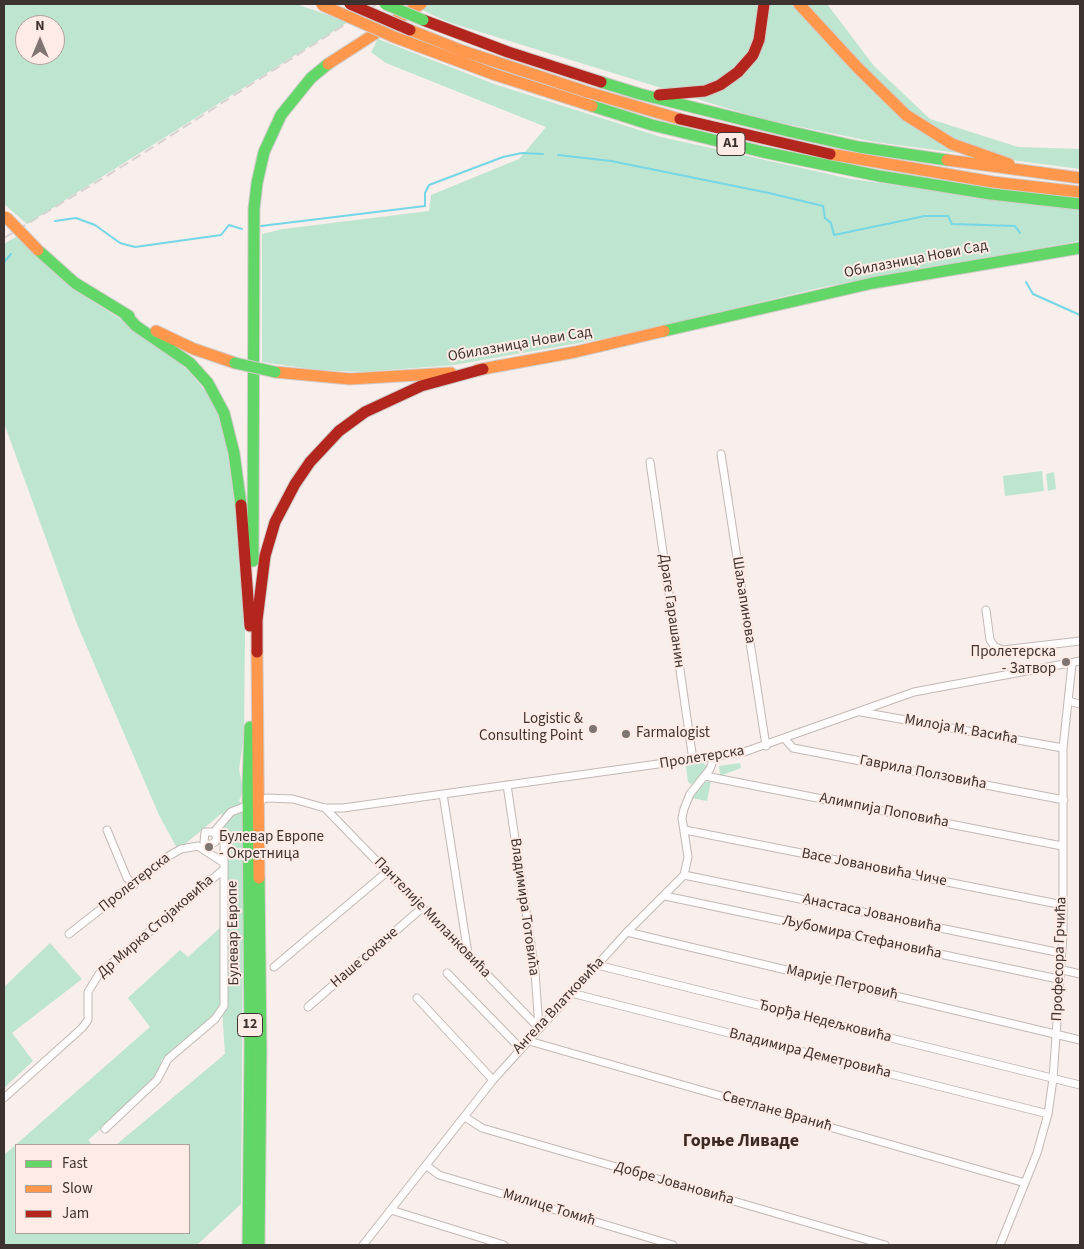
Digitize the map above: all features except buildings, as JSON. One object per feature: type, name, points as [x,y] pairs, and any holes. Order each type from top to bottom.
[{"type":"main road","name":"A1","points":[[321,4],[394,37],[493,74],[652,125],[763,152],[878,176],[1000,195],[1080,204]]},
{"type":"main road","name":"A1","points":[[350,4],[463,51],[655,113],[766,140],[880,164],[993,182],[1080,192]]},
{"type":"main road","points":[[385,4],[508,52],[640,94],[859,147],[1054,176],[1080,178]]},
{"type":"main road","points":[[254,620],[254,209],[260,165],[281,114],[311,78],[334,60],[420,4]]},
{"type":"main road","points":[[640,94],[697,93],[713,88],[732,77],[748,61],[759,40],[764,23],[764,4]]},
{"type":"main road","points":[[799,4],[884,95],[928,131],[960,148],[990,159],[1054,176]]},
{"type":"main road","name":"Обилазница Нови Сад","points":[[5,216],[38,250],[75,283],[163,335],[235,363],[275,372],[350,380],[483,369],[575,352],[873,283],[1080,248]]},
{"type":"main road","points":[[124,313],[136,326],[190,363],[208,383],[224,413],[231,438],[241,504],[254,620]]},
{"type":"main road","points":[[254,620],[263,566],[275,522],[303,472],[325,445],[351,422],[394,397],[421,386],[483,369]]},
{"type":"main road","name":"Булевар Европе","points":[[248,1245],[254,620]]},
{"type":"main road","name":"Булевар Европе","points":[[253,804],[261,1051],[259,1245]]},
{"type":"street","name":"Шаљапинова","points":[[721,454],[766,746]]},
{"type":"street","name":"Драге Гарашанин","points":[[650,462],[693,760]]},
{"type":"street","points":[[986,610],[990,640],[995,647],[1003,650],[1080,641]]},
{"type":"street","name":"Пролетерска","points":[[69,934],[167,857],[181,849],[201,844],[205,832],[216,830],[231,812],[267,798],[278,797],[325,808],[714,757],[766,746],[899,697],[1080,661]]},
{"type":"street","name":"Професора Грчића","points":[[1000,1245],[1026,1183],[1048,1114],[1054,1078],[1063,905],[1063,748],[1072,664]]},
{"type":"street","points":[[1068,701],[1080,704]]},
{"type":"street","name":"Милоја М. Васића","points":[[860,712],[1063,748]]},
{"type":"street","name":"Гаврила Ползовића","points":[[785,739],[793,748],[1064,800]]},
{"type":"street","points":[[684,875],[688,857],[682,818],[684,808],[690,794],[705,776],[714,757]]},
{"type":"street","name":"Алимпија Поповића","points":[[705,776],[1062,846]]},
{"type":"street","name":"Владимира Тотовића","points":[[507,785],[535,972],[539,1028]]},
{"type":"street","points":[[443,794],[468,955]]},
{"type":"street","name":"Пантелије Миланковића","points":[[325,808],[539,1028]]},
{"type":"street","points":[[107,830],[127,878],[134,884]]},
{"type":"street","points":[[105,1128],[157,1080],[168,1059],[215,1019],[224,1006],[224,838],[216,830]]},
{"type":"street","name":"Васе Јовановића Чиче","points":[[685,830],[1063,905]]},
{"type":"street","points":[[201,844],[224,866]]},
{"type":"street","name":"Др Мирка Стојаковића","points":[[4,1098],[82,1028],[88,1020],[88,992],[99,974],[224,866]]},
{"type":"street","points":[[274,967],[388,871]]},
{"type":"street","name":"Ангела Влатковића","points":[[363,1245],[493,1080],[627,932],[684,875]]},
{"type":"street","name":"Анастаса Јовановића","points":[[684,875],[1060,953]]},
{"type":"street","name":"Љубомира Стефановића","points":[[665,896],[1058,979]]},
{"type":"street","name":"Наше сокаче","points":[[308,1007],[422,908]]},
{"type":"street","name":"Марије Петровић","points":[[627,932],[1080,1040]]},
{"type":"street","name":"Ђорђа Недељковића","points":[[597,965],[1080,1085]]},
{"type":"street","points":[[1059,969],[1080,974]]},
{"type":"street","points":[[447,973],[521,1049]]},
{"type":"street","name":"Владимира Деметровића","points":[[571,993],[1048,1114]]},
{"type":"street","points":[[418,998],[493,1080]]},
{"type":"street","name":"Светлане Вранић","points":[[529,1041],[1026,1183]]},
{"type":"street","name":"Добре Јовановића","points":[[465,1117],[482,1128],[885,1245]]},
{"type":"street","name":"Милице Томић","points":[[426,1166],[439,1175],[673,1245]]},
{"type":"street","points":[[391,1210],[504,1245]]},
{"type":"green space","points":[[4,4],[296,4],[348,22],[27,224],[4,204]]},
{"type":"green space","points":[[409,4],[827,4],[874,66],[930,119],[1018,147],[1080,149],[1080,169],[875,142],[762,119],[448,22]]},
{"type":"green space","points":[[378,39],[494,84],[661,137],[851,179],[1080,210],[1080,241],[823,287],[625,335],[454,365],[363,372],[318,370],[262,362],[262,234],[283,229],[429,211],[431,195],[519,159],[546,127],[386,63],[371,52]]},
{"type":"green space","points":[[19,235],[60,275],[86,297],[153,340],[188,370],[207,393],[216,408],[226,442],[244,573],[244,735],[239,769],[243,790],[239,801],[244,807],[241,1204],[197,1245],[4,1245],[4,1155],[15,1145],[15,1234],[190,1234],[190,1144],[117,1144],[225,1054],[222,1009],[162,1059],[154,1084],[88,1140],[92,1144],[17,1144],[150,1027],[128,998],[180,950],[188,957],[221,927],[222,813],[178,850],[159,815],[77,624],[4,423],[4,244]]},
{"type":"green space","points":[[1042,471],[1044,491],[1005,496],[1003,476]]},
{"type":"green space","points":[[1054,472],[1056,489],[1048,491],[1046,474]]},
{"type":"green space","points":[[703,763],[707,766],[692,785],[688,782],[686,766]]},
{"type":"green space","points":[[740,763],[741,768],[720,776],[719,766]]},
{"type":"green space","points":[[711,781],[707,801],[691,798],[704,782]]},
{"type":"green space","points":[[50,943],[82,979],[12,1033],[33,1061],[4,1088],[4,987]]},
{"type":"waterway","points":[[261,226],[425,206],[425,193],[429,185],[503,157],[522,153],[543,154]]},
{"type":"waterway","points":[[558,155],[611,161],[769,193],[823,206],[825,218],[831,223],[834,235],[925,216],[948,216],[952,224],[1015,226],[1020,233]]},
{"type":"waterway","points":[[55,221],[76,218],[95,225],[120,243],[135,247],[221,235],[229,225],[242,229]]},
{"type":"waterway","points":[[4,262],[11,254]]},
{"type":"waterway","points":[[1026,282],[1033,294],[1080,315]]},
{"type":"railway","points":[[4,238],[131,161],[377,4]]},
{"type":"traffic: fast","points":[[385,4],[423,20]]},
{"type":"traffic: fast","points":[[253,561],[254,209],[257,183],[264,152],[281,115],[311,78],[328,64]]},
{"type":"traffic: fast","points":[[601,82],[640,94],[792,132],[859,147],[947,160]]},
{"type":"traffic: fast","points":[[592,106],[652,125],[763,152],[879,176],[991,194],[1080,204]]},
{"type":"traffic: fast","points":[[664,331],[873,283],[1080,248]]},
{"type":"traffic: fast","points":[[38,250],[75,283],[129,316]]},
{"type":"traffic: fast","points":[[124,313],[136,326],[190,363],[208,383],[224,413],[234,453],[241,505]]},
{"type":"traffic: fast","points":[[235,363],[275,372]]},
{"type":"traffic: fast","points":[[248,1245],[250,1046],[248,785],[250,727]]},
{"type":"traffic: fast","points":[[259,878],[261,1051],[259,1245]]},
{"type":"traffic: slow","points":[[328,64],[421,4]]},
{"type":"traffic: slow","points":[[799,4],[857,67],[906,115],[952,144],[1009,164]]},
{"type":"traffic: slow","points":[[322,5],[394,37]]},
{"type":"traffic: slow","points":[[410,30],[463,51],[587,92],[680,119]]},
{"type":"traffic: slow","points":[[394,37],[493,74],[592,106]]},
{"type":"traffic: slow","points":[[830,154],[993,182],[1080,192]]},
{"type":"traffic: slow","points":[[947,160],[1080,178]]},
{"type":"traffic: slow","points":[[6,217],[38,250]]},
{"type":"traffic: slow","points":[[156,331],[194,349],[235,363]]},
{"type":"traffic: slow","points":[[477,370],[575,352],[664,331]]},
{"type":"traffic: slow","points":[[275,372],[350,379],[451,373]]},
{"type":"traffic: slow","points":[[257,652],[259,878]]},
{"type":"traffic: jam","points":[[350,4],[410,30]]},
{"type":"traffic: jam","points":[[659,95],[705,91],[720,85],[738,72],[753,55],[759,40],[764,4]]},
{"type":"traffic: jam","points":[[423,20],[508,52],[601,82]]},
{"type":"traffic: jam","points":[[680,119],[830,154]]},
{"type":"traffic: jam","points":[[257,652],[257,620],[265,556],[275,522],[295,484],[310,462],[339,431],[365,412],[421,386],[483,369]]},
{"type":"traffic: jam","points":[[241,505],[250,626]]},
{"type":"place","name":"Пролетерска - Затвор","points":[[1066,662]]},
{"type":"place","name":"Logistic & Consulting Point","points":[[593,729]]},
{"type":"place","name":"Farmalogist","points":[[626,734]]},
{"type":"place","name":"Булевар Европе - Окретница","points":[[209,847]]},
{"type":"district","name":"Горње Ливаде","points":[[741,1142]]}]
